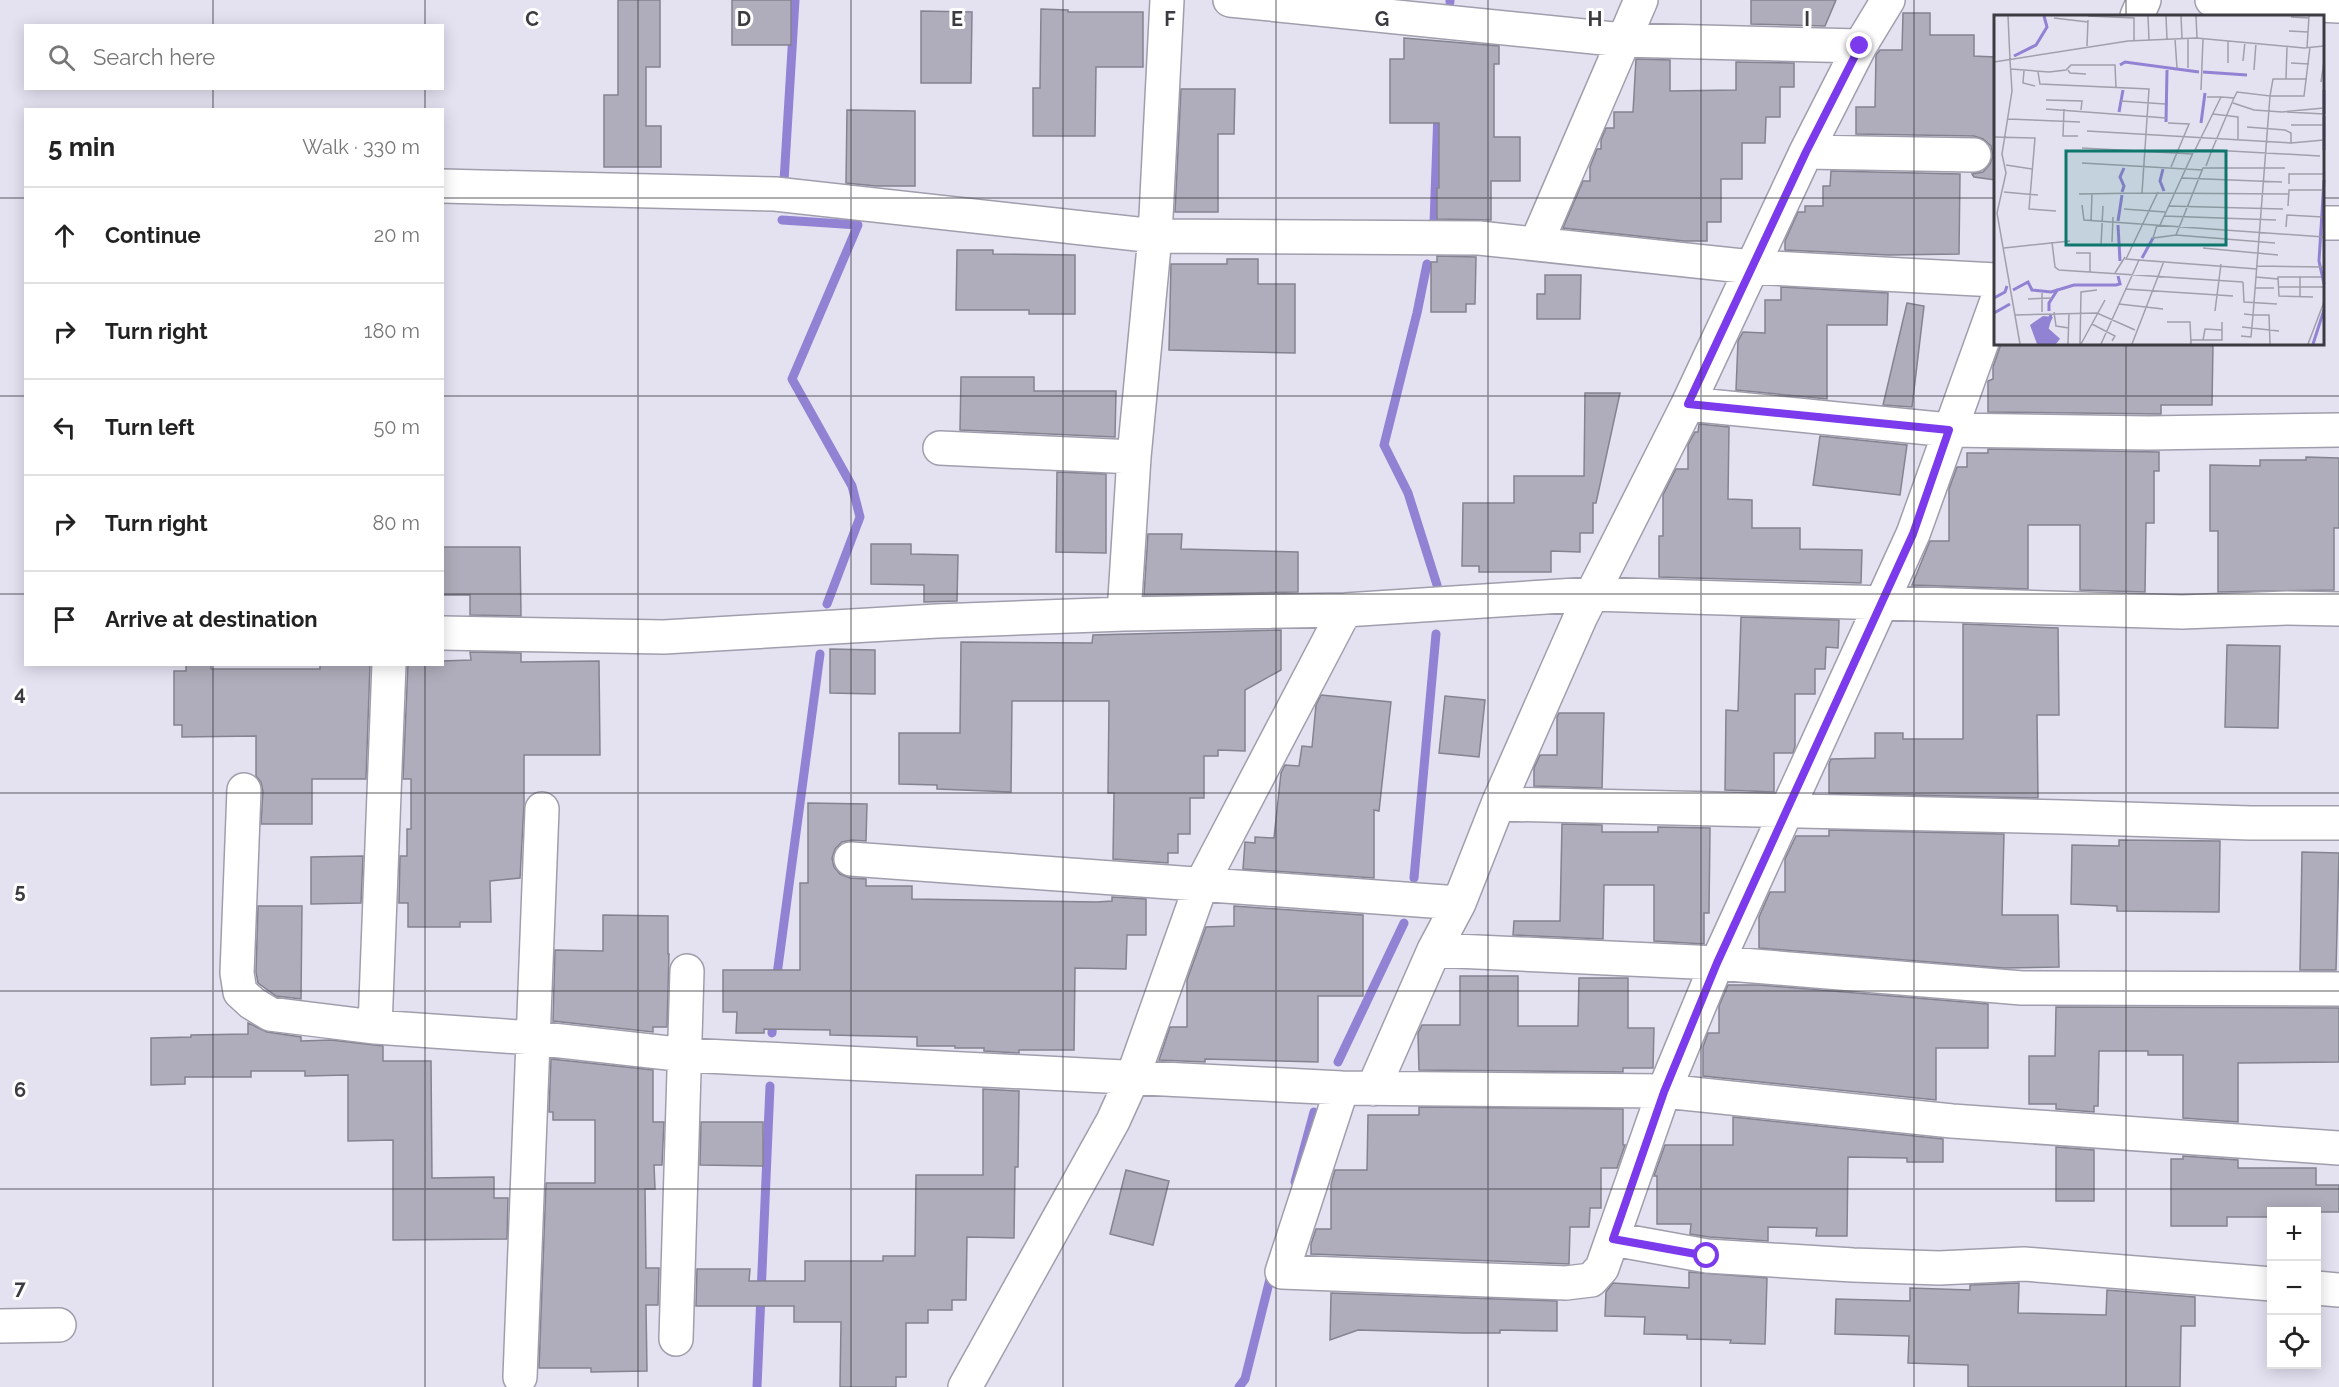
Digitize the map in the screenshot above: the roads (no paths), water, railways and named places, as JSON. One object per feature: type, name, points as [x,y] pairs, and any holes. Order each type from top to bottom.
[{"type":"street","points":[[1124,614],[1134,457],[1155,236],[1167,0]]},
{"type":"street","points":[[1230,0],[1623,39],[1860,46]]},
{"type":"street","points":[[1536,244],[1641,0]]},
{"type":"street","points":[[1888,0],[1860,46],[1806,152],[1688,404],[1592,594],[1498,804],[1459,903],[1358,1088],[1282,1272],[1566,1283],[1591,1280],[1602,1268],[1664,1092],[1717,963],[1913,534],[1994,306]]},
{"type":"street","points":[[2137,15],[2144,0]]},
{"type":"street","points":[[2212,0],[2339,6]]},
{"type":"street","points":[[1806,152],[1974,155]]},
{"type":"street","points":[[444,186],[776,194],[1155,236],[1479,238],[1752,267],[1994,280]]},
{"type":"street","points":[[1688,404],[1949,430],[2149,433],[2339,430]]},
{"type":"street","points":[[940,448],[1134,457]]},
{"type":"street","points":[[444,633],[664,637],[937,621],[1124,614],[1345,610],[1592,594],[2182,612],[2287,608],[2339,609]]},
{"type":"street","points":[[965,1387],[1113,1121],[1132,1079],[1201,885],[1345,610]]},
{"type":"street","points":[[375,1028],[389,666]]},
{"type":"street","points":[[244,790],[237,973],[240,992],[270,1014],[375,1028],[534,1038],[686,1055],[1132,1079],[1358,1088],[1664,1092],[1952,1121],[2339,1148]]},
{"type":"street","points":[[1498,804],[2250,823],[2339,823]]},
{"type":"street","points":[[520,1377],[542,809]]},
{"type":"street","points":[[851,859],[1459,903]]},
{"type":"street","points":[[1434,950],[1717,963],[2022,988],[2339,989]]},
{"type":"street","points":[[676,1339],[687,971]]},
{"type":"street","points":[[1613,1239],[1707,1256],[1939,1268],[2024,1264],[2267,1284]]},
{"type":"street","points":[[2321,1288],[2339,1290]]},
{"type":"street","points":[[0,1326],[59,1325]]},
{"type":"waterway","points":[[784,181],[795,0]]},
{"type":"waterway","points":[[1434,223],[1438,112]]},
{"type":"waterway","points":[[782,220],[858,225],[792,379],[852,486],[860,517],[827,604]]},
{"type":"waterway","points":[[1427,264],[1384,445],[1408,493],[1437,585]]},
{"type":"waterway","points":[[1414,878],[1436,634]]},
{"type":"waterway","points":[[776,982],[820,654]]},
{"type":"waterway","points":[[1338,1062],[1404,923]]},
{"type":"waterway","points":[[772,1033],[773,1017]]},
{"type":"waterway","points":[[757,1387],[770,1086]]},
{"type":"waterway","points":[[1295,1182],[1314,1112]]},
{"type":"waterway","points":[[1239,1387],[1245,1379],[1272,1271]]}]
